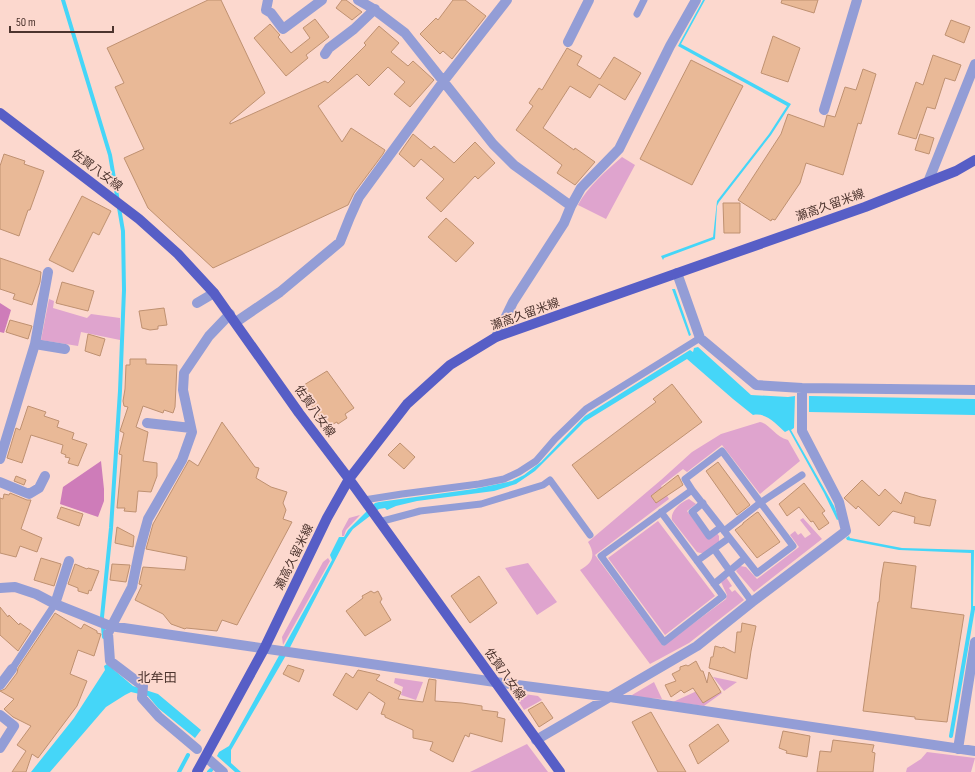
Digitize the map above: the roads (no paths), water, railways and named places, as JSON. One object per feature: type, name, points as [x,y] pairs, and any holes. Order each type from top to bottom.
[{"type":"main road","name":"佐賀八女線","points":[[0,113],[139,219],[178,254],[214,293],[299,413],[349,478],[379,522],[560,772]]},
{"type":"main road","name":"瀬高久留米線","points":[[197,772],[264,649],[327,518],[349,478],[407,404],[450,365],[496,337],[865,207],[956,171],[975,160]]},
{"type":"street","points":[[268,0],[266,10],[271,13],[283,29],[322,0]]},
{"type":"street","points":[[358,0],[375,9],[405,33],[493,144],[514,165],[571,206]]},
{"type":"street","points":[[197,749],[159,717],[142,698],[143,686],[110,661],[108,633],[110,626],[132,587],[148,519],[182,460],[192,432],[184,390],[184,373],[209,336],[233,318],[280,292],[340,242],[359,197],[443,82],[507,0]]},
{"type":"street","points":[[568,42],[589,0]]},
{"type":"street","points":[[496,337],[513,302],[564,223],[581,188],[619,149],[670,46],[696,0]]},
{"type":"street","points":[[824,110],[858,0]]},
{"type":"street","points":[[325,54],[375,9]]},
{"type":"street","points":[[928,182],[975,64]]},
{"type":"street","points":[[0,459],[35,344],[48,272]]},
{"type":"street","points":[[677,273],[700,338],[756,385],[802,388],[975,390]]},
{"type":"street","points":[[197,303],[214,293]]},
{"type":"street","points":[[35,344],[65,349]]},
{"type":"street","points":[[536,740],[697,646],[752,602],[846,531],[839,502],[802,431],[802,388]]},
{"type":"street","points":[[147,423],[191,428]]},
{"type":"street","points":[[0,482],[29,494],[39,488],[44,476]]},
{"type":"street","points":[[55,604],[69,561]]},
{"type":"street","points":[[0,588],[15,587],[36,594],[55,604],[110,626],[494,682],[610,697],[975,751]]},
{"type":"street","points":[[958,749],[975,642]]},
{"type":"street","points":[[0,685],[12,669]]},
{"type":"street","points":[[0,714],[14,726],[0,748]]},
{"type":"street","points":[[206,757],[223,772]]},
{"type":"lane","points":[[637,14],[644,0]]},
{"type":"lane","points":[[364,500],[479,484],[504,479],[519,472],[536,461],[554,439],[586,409],[700,338]]},
{"type":"lane","points":[[722,451],[760,503],[793,546],[757,573],[685,479],[722,451]]},
{"type":"lane","points":[[703,503],[692,512],[709,536],[722,529],[802,475]]},
{"type":"lane","points":[[379,522],[420,511],[481,504],[544,484],[550,480],[590,535]]},
{"type":"lane","points":[[661,512],[723,596],[664,642],[601,556],[661,512],[692,490]]},
{"type":"lane","points":[[697,561],[729,538]]},
{"type":"lane","points":[[714,549],[752,602]]},
{"type":"lane","points":[[714,584],[745,558]]},
{"type":"lane","points":[[12,669],[55,604]]},
{"type":"water","points":[[703,0],[705,0],[681,44],[791,104],[771,135],[719,202],[717,206],[715,239],[664,258],[663,260],[661,256],[713,237],[717,201],[769,134],[787,106],[678,46]]},
{"type":"water","points":[[672,289],[675,289],[691,335],[689,336]]},
{"type":"water","points":[[698,347],[751,395],[795,396],[794,428],[791,430],[834,506],[839,519],[837,520],[824,493],[789,430],[785,432],[774,422],[762,415],[753,415],[687,359],[584,422],[535,471],[516,484],[494,491],[417,501],[396,506],[387,510],[385,508],[379,509],[353,529],[346,539],[285,657],[231,750],[231,763],[241,772],[235,772],[217,756],[219,752],[229,746],[332,560],[330,555],[339,537],[344,537],[348,530],[375,503],[474,489],[512,481],[524,475],[541,462],[585,416],[690,350],[693,352],[694,348]]},
{"type":"water","points":[[809,396],[975,399],[975,415],[809,412]]},
{"type":"water","points":[[849,536],[850,538],[902,548],[974,550],[973,606],[975,606],[975,610],[971,609],[971,553],[899,550],[847,540],[846,538]]},
{"type":"water","points":[[107,664],[133,686],[158,694],[201,730],[195,738],[158,708],[148,696],[131,692],[106,707],[50,772],[31,772],[74,718],[105,670],[104,666]]},
{"type":"waterway","points":[[63,0],[110,155],[123,231],[124,290],[120,391],[111,528],[102,617],[104,637]]},
{"type":"waterway","points":[[951,736],[973,609]]},
{"type":"waterway","points":[[179,772],[188,755]]},
{"type":"district","name":"北牟田","points":[[157,677]]}]
